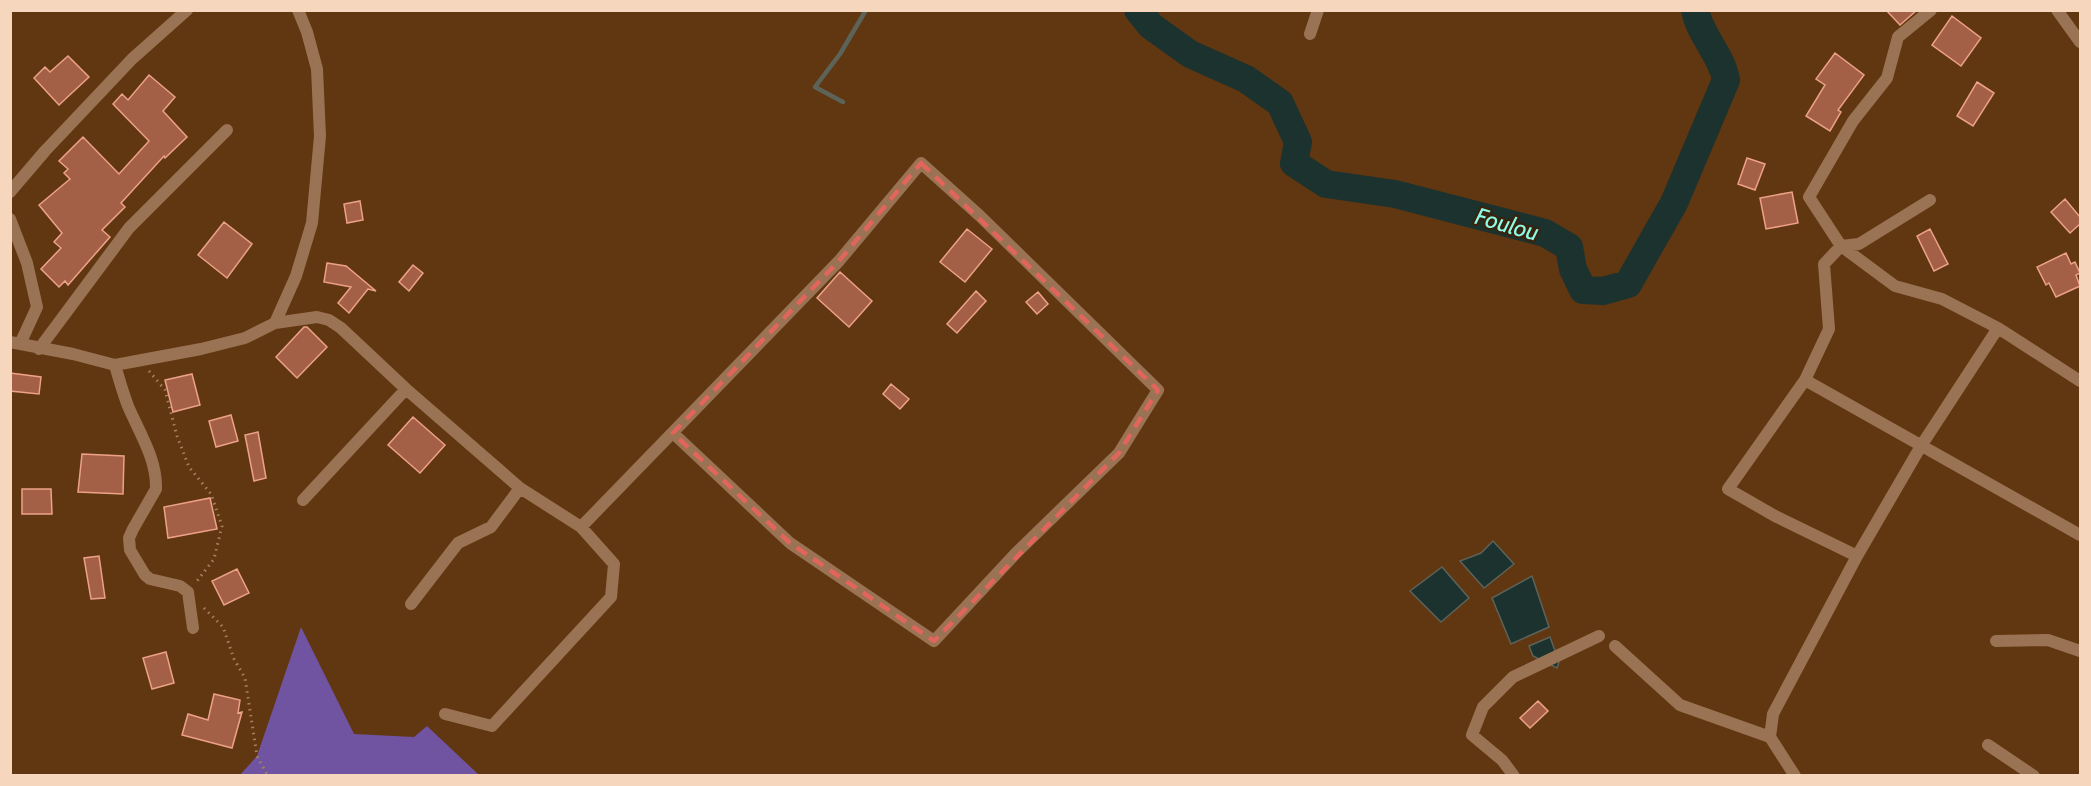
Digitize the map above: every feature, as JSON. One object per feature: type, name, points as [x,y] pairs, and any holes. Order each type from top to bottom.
[{"type":"street","points":[[10,192],[45,150],[132,59],[187,10]]},
{"type":"street","points":[[275,323],[296,276],[312,223],[320,136],[317,69],[307,32],[298,10]]},
{"type":"street","points":[[1310,34],[1318,10]]},
{"type":"street","points":[[1931,10],[1898,38],[1887,78],[1852,121],[1809,197],[1841,246],[1895,286],[1942,299],[1998,328],[2080,381]]},
{"type":"street","points":[[2057,10],[2080,42]]},
{"type":"street","points":[[39,349],[129,228],[227,130]]},
{"type":"street","points":[[581,527],[839,261],[921,163],[980,216],[1158,390],[1119,453],[1016,553],[934,641],[790,543],[673,433]]},
{"type":"street","points":[[1857,556],[1775,516],[1728,489],[1805,380],[1829,329],[1824,264],[1841,246],[1859,244],[1930,200]]},
{"type":"street","points":[[10,219],[27,263],[37,307],[15,343],[74,354],[115,365],[201,349],[244,338],[275,323],[317,317],[329,320],[341,328],[406,389],[520,488],[581,527],[614,564],[611,597],[492,726],[445,714]]},
{"type":"street","points":[[1770,737],[1773,714],[1857,556],[1920,446],[1998,328]]},
{"type":"street","points":[[115,365],[127,403],[154,466],[156,480],[156,489],[129,538],[130,550],[145,575],[150,579],[180,586],[188,592],[193,628]]},
{"type":"street","points":[[1805,380],[2080,535]]},
{"type":"street","points":[[303,500],[406,389]]},
{"type":"street","points":[[411,604],[458,543],[491,527],[520,488]]},
{"type":"street","points":[[1514,776],[1502,760],[1472,735],[1483,707],[1513,677],[1599,636]]},
{"type":"street","points":[[1996,641],[2048,640],[2080,651]]},
{"type":"street","points":[[1615,646],[1680,705],[1770,737],[1795,776]]},
{"type":"street","points":[[1988,745],[2034,776]]},
{"type":"path","points":[[140,361],[165,390],[177,436],[189,467],[211,494],[222,526],[214,558],[188,592],[223,627],[234,659],[245,678],[257,756],[268,776]]},
{"type":"highlighted area","points":[[921,163],[1158,390],[1119,453],[934,641],[790,543],[673,433],[839,261]]},
{"type":"shaded area","points":[[301,627],[354,734],[414,737],[427,726],[479,775],[240,775],[257,756]]},
{"type":"water","points":[[1493,541],[1514,564],[1484,588],[1460,561],[1481,553]]},
{"type":"water","points":[[1442,567],[1469,598],[1441,622],[1410,591]]},
{"type":"water","points":[[1532,576],[1549,627],[1511,644],[1492,598]]},
{"type":"water","points":[[1550,637],[1559,662],[1557,668],[1533,656],[1529,646]]},
{"type":"building","points":[[1886,10],[1917,10],[1900,25]]},
{"type":"building","points":[[1952,16],[1981,38],[1961,66],[1932,45]]},
{"type":"building","points":[[1835,53],[1864,75],[1838,110],[1841,112],[1830,131],[1806,116],[1825,85],[1816,79]]},
{"type":"building","points":[[68,56],[89,77],[59,105],[34,78],[45,67],[50,72]]},
{"type":"building","points":[[149,75],[175,97],[163,111],[187,137],[165,158],[164,156],[121,203],[125,207],[102,230],[110,237],[68,285],[65,281],[59,287],[41,269],[61,248],[54,242],[62,233],[39,205],[70,179],[64,173],[68,169],[59,161],[83,137],[119,174],[149,141],[113,104],[122,94],[128,100]]},
{"type":"building","points":[[1977,82],[1994,93],[1973,126],[1957,116]]},
{"type":"building","points":[[1747,158],[1765,164],[1755,190],[1738,184]]},
{"type":"building","points":[[1792,192],[1798,223],[1766,229],[1760,198]]},
{"type":"building","points":[[2065,199],[2080,217],[2080,224],[2070,233],[2051,212]]},
{"type":"building","points":[[360,201],[363,220],[347,223],[344,204]]},
{"type":"building","points":[[224,222],[252,244],[227,278],[198,255]]},
{"type":"building","points":[[967,229],[992,249],[965,282],[940,262]]},
{"type":"building","points":[[1930,229],[1948,264],[1934,271],[1917,236]]},
{"type":"building","points":[[2066,253],[2071,264],[2075,262],[2080,273],[2076,275],[2080,286],[2056,297],[2049,283],[2046,285],[2037,267]]},
{"type":"building","points":[[327,263],[346,266],[376,291],[368,289],[349,313],[338,303],[351,287],[324,282]]},
{"type":"building","points":[[413,265],[423,273],[409,291],[399,282]]},
{"type":"building","points":[[840,272],[872,301],[849,327],[817,298]]},
{"type":"building","points":[[976,291],[986,301],[957,333],[947,324]]},
{"type":"building","points":[[1038,292],[1048,304],[1037,314],[1026,302]]},
{"type":"building","points":[[304,327],[307,327],[327,347],[297,378],[276,357]]},
{"type":"building","points":[[10,373],[41,377],[39,394],[10,391]]},
{"type":"building","points":[[192,374],[200,405],[173,412],[165,380]]},
{"type":"building","points":[[891,384],[909,399],[900,409],[883,394]]},
{"type":"building","points":[[231,415],[238,441],[216,447],[209,421]]},
{"type":"building","points":[[413,417],[445,445],[420,473],[388,445]]},
{"type":"building","points":[[258,432],[266,478],[254,481],[245,435]]},
{"type":"building","points":[[82,454],[124,456],[123,494],[78,492]]},
{"type":"building","points":[[22,489],[51,489],[52,514],[22,514]]},
{"type":"building","points":[[210,498],[217,529],[168,538],[164,507]]},
{"type":"building","points":[[99,556],[105,598],[91,599],[84,558]]},
{"type":"building","points":[[237,569],[249,593],[224,605],[212,581]]},
{"type":"building","points":[[166,652],[174,683],[152,689],[143,658]]},
{"type":"building","points":[[214,694],[240,700],[238,713],[242,712],[232,748],[182,735],[188,714],[208,720]]},
{"type":"building","points":[[1538,701],[1548,711],[1530,728],[1520,718]]},
{"type":"waterway","points":[[843,102],[815,87],[840,54],[866,10]]},
{"type":"waterway","name":"Foulou","points":[[1138,10],[1151,26],[1190,54],[1246,79],[1280,103],[1298,142],[1294,163],[1326,184],[1395,194],[1545,233],[1569,247],[1573,269],[1583,290],[1603,291],[1628,284],[1674,203],[1726,80],[1724,71],[1701,28],[1695,10]]}]
